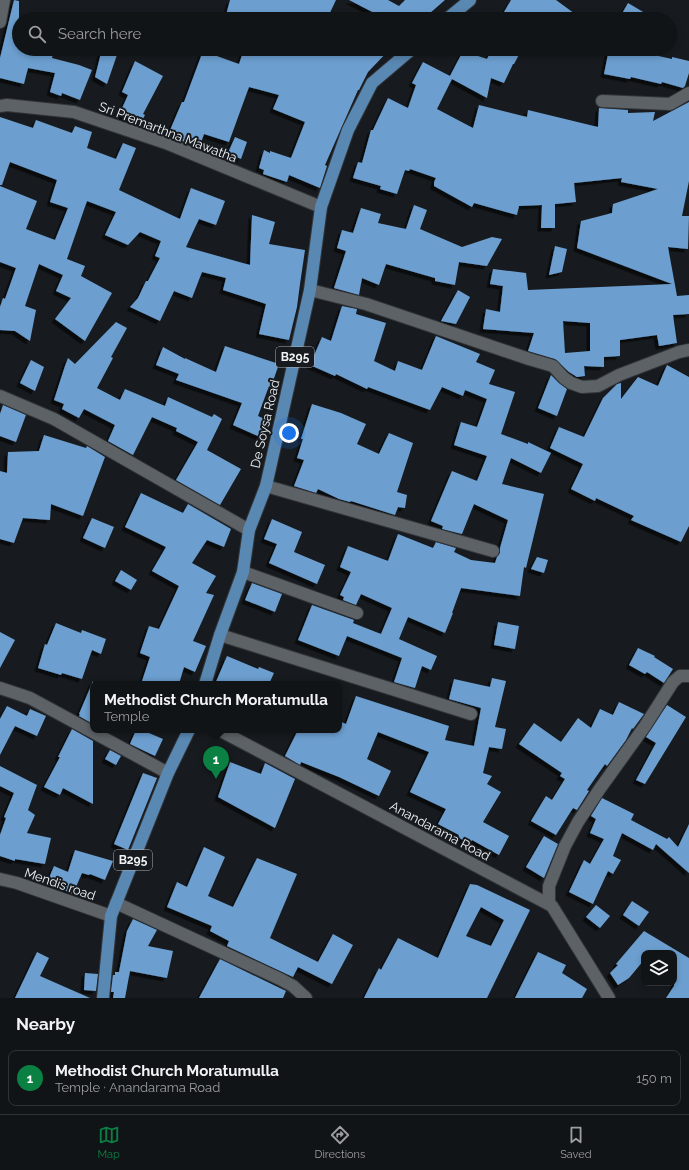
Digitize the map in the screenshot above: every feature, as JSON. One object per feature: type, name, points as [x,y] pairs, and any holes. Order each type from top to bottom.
[{"type":"main road","points":[[455,12],[470,0]]},
{"type":"main road","name":"De Soysa Road","points":[[206,681],[220,635],[243,572],[249,530],[266,486],[310,290],[321,207],[348,130],[372,83],[404,56]]},
{"type":"main road","name":"B295","points":[[103,998],[111,916],[168,773],[188,733]]},
{"type":"street","points":[[0,22],[4,0]]},
{"type":"street","points":[[602,101],[670,104],[689,93]]},
{"type":"street","name":"Sri Premarthna Mawatha","points":[[0,106],[6,105],[74,112],[166,143],[321,207]]},
{"type":"street","points":[[310,290],[366,304],[553,366],[564,378],[571,383],[582,387],[598,386],[619,375],[678,352],[689,350]]},
{"type":"street","points":[[0,396],[54,419],[249,530]]},
{"type":"street","points":[[266,486],[493,551]]},
{"type":"street","points":[[243,572],[357,613]]},
{"type":"street","points":[[220,635],[471,714]]},
{"type":"street","points":[[549,904],[549,886],[565,846],[578,822],[645,726],[673,682],[680,676],[689,676]]},
{"type":"street","points":[[0,688],[30,698],[90,731]]},
{"type":"street","points":[[94,733],[168,773]]},
{"type":"street","name":"Anandarama Road","points":[[225,733],[552,906],[609,998]]},
{"type":"street","name":"Mendis road","points":[[0,879],[17,883],[111,916]]},
{"type":"street","points":[[116,903],[280,979],[293,986],[306,998]]},
{"type":"building","points":[[14,0],[19,1],[19,12],[12,12],[12,56],[52,56],[52,58],[92,70],[80,100],[62,93],[61,96],[50,92],[55,73],[28,68],[24,84],[0,78],[0,58]]},
{"type":"building","points":[[230,0],[336,0],[330,12],[227,12]]},
{"type":"building","points":[[349,0],[388,0],[399,6],[405,0],[445,0],[431,12],[372,12]]},
{"type":"building","points":[[511,0],[556,0],[572,12],[504,12]]},
{"type":"building","points":[[628,3],[643,12],[623,12]]},
{"type":"building","points":[[100,56],[117,56],[107,84],[95,77]]},
{"type":"building","points":[[201,56],[217,56],[239,64],[242,56],[383,56],[368,72],[358,90],[325,165],[327,166],[320,188],[289,175],[287,182],[263,174],[264,170],[259,168],[264,150],[291,158],[305,122],[273,109],[279,95],[249,87],[229,142],[204,134],[199,148],[168,135],[182,102],[184,102]]},
{"type":"building","points":[[460,56],[478,56],[487,59],[488,56],[518,56],[504,83],[491,78],[487,98],[452,79],[437,109],[473,128],[479,105],[527,117],[528,110],[598,127],[599,108],[628,110],[628,113],[655,112],[653,121],[689,102],[689,181],[682,216],[689,216],[688,249],[668,247],[677,296],[689,295],[689,314],[673,315],[677,343],[659,346],[657,335],[620,340],[620,356],[604,357],[604,367],[584,366],[585,376],[577,377],[555,359],[528,351],[534,333],[483,329],[486,309],[500,312],[503,286],[490,284],[493,269],[526,273],[528,290],[672,284],[577,248],[581,221],[612,213],[613,204],[658,189],[621,182],[622,178],[574,183],[576,202],[555,204],[555,228],[541,228],[542,205],[519,206],[517,215],[474,203],[472,207],[434,186],[436,178],[410,169],[409,171],[405,170],[397,194],[380,189],[381,186],[353,178],[358,162],[362,163],[371,130],[373,130],[388,98],[408,108],[416,85],[412,83],[423,62],[450,76]],"holes":[[[563,321],[590,323],[590,351],[565,353]]]},
{"type":"building","points":[[608,56],[658,56],[689,61],[689,73],[683,88],[662,82],[661,84],[631,77],[630,79],[604,74]]},
{"type":"building","points":[[135,61],[163,76],[143,114],[145,115],[139,126],[119,115],[128,95],[122,92]]},
{"type":"building","points":[[0,117],[33,128],[36,120],[72,133],[75,126],[92,132],[87,148],[116,159],[123,143],[136,148],[119,190],[180,219],[191,188],[225,201],[216,225],[199,219],[186,247],[250,265],[252,215],[275,222],[269,244],[305,250],[297,307],[289,340],[259,334],[266,304],[223,290],[226,278],[202,272],[192,298],[174,291],[160,321],[130,307],[138,298],[160,258],[155,256],[161,241],[140,232],[128,245],[105,235],[116,212],[87,201],[67,259],[85,266],[81,276],[112,293],[85,341],[55,319],[71,298],[56,291],[63,275],[39,264],[25,306],[36,310],[30,341],[15,331],[0,330],[0,307],[3,298],[5,299],[16,268],[0,262],[0,186],[37,201],[26,229],[55,240],[68,208],[50,202],[57,180],[10,162],[2,185],[0,185]]},
{"type":"building","points":[[235,137],[247,142],[241,159],[228,153]]},
{"type":"building","points":[[414,205],[427,210],[420,229],[462,247],[492,237],[502,239],[487,266],[459,262],[455,285],[435,281],[435,278],[386,264],[379,285],[362,278],[359,295],[334,288],[346,251],[337,248],[342,230],[353,233],[361,208],[381,214],[378,223],[406,229]]},
{"type":"building","points":[[555,246],[567,249],[562,272],[549,275]]},
{"type":"building","points":[[458,290],[470,297],[456,324],[441,321]]},
{"type":"building","points":[[342,306],[357,309],[356,314],[386,323],[374,361],[395,371],[398,361],[422,370],[436,336],[480,354],[476,362],[495,370],[489,384],[515,392],[501,434],[528,444],[528,442],[551,453],[541,473],[511,458],[502,484],[544,494],[526,568],[524,567],[520,596],[461,588],[445,633],[408,617],[399,639],[437,656],[431,670],[422,666],[415,688],[394,682],[402,658],[347,636],[339,656],[298,640],[312,605],[354,620],[353,623],[381,634],[392,608],[361,594],[356,605],[343,600],[344,597],[340,595],[351,572],[340,567],[348,546],[388,561],[398,534],[433,548],[436,542],[456,548],[454,552],[471,560],[495,563],[500,553],[508,520],[474,504],[462,534],[442,529],[443,526],[431,521],[452,471],[477,481],[487,456],[454,445],[461,422],[477,427],[487,399],[465,390],[463,396],[442,387],[430,410],[368,387],[367,389],[336,374],[335,376],[310,365],[322,337],[331,341]]},
{"type":"building","points":[[116,322],[127,328],[111,357],[113,358],[97,388],[120,400],[125,389],[165,406],[168,397],[212,417],[214,414],[222,419],[207,450],[241,469],[220,505],[176,480],[198,442],[176,431],[177,428],[152,417],[133,455],[108,441],[115,425],[84,409],[79,418],[62,409],[64,404],[54,400],[68,358],[75,364]]},
{"type":"building","points":[[225,346],[279,364],[258,416],[267,420],[260,437],[233,425],[242,403],[176,380],[179,374],[156,365],[163,347],[185,359],[216,372]]},
{"type":"building","points":[[31,360],[44,367],[35,391],[20,383]]},
{"type":"building","points":[[667,365],[689,377],[689,526],[681,542],[631,520],[634,516],[596,498],[595,501],[571,489],[583,464],[550,448],[559,427],[584,437],[603,398],[617,384],[621,383],[621,399],[638,377],[658,386]]},
{"type":"building","points":[[551,375],[567,389],[557,416],[538,408]]},
{"type":"building","points":[[312,404],[341,413],[366,424],[357,444],[379,454],[389,433],[413,443],[397,492],[407,495],[405,508],[398,507],[395,515],[351,501],[339,499],[318,489],[316,493],[294,486],[304,460],[297,458],[303,439],[301,439]]},
{"type":"building","points":[[3,405],[26,415],[16,442],[0,436],[0,414]]},
{"type":"building","points":[[44,435],[86,448],[87,446],[105,457],[83,516],[51,504],[50,520],[23,518],[14,543],[0,539],[0,471],[7,473],[8,452],[39,451]]},
{"type":"building","points":[[141,493],[183,513],[188,504],[231,529],[224,547],[207,540],[192,563],[216,576],[206,593],[214,595],[193,641],[206,646],[195,672],[184,667],[180,681],[142,681],[150,657],[140,653],[149,626],[159,629],[179,586],[152,571],[166,547],[125,527]]},
{"type":"building","points":[[92,518],[114,527],[105,548],[83,538]]},
{"type":"building","points":[[272,519],[302,532],[294,552],[325,565],[317,584],[269,563],[277,544],[264,539]]},
{"type":"building","points":[[537,557],[548,560],[544,573],[531,569]]},
{"type":"building","points":[[121,570],[137,580],[131,590],[115,581]]},
{"type":"building","points":[[252,583],[282,594],[275,612],[245,600]]},
{"type":"building","points":[[498,622],[519,626],[515,649],[494,645]]},
{"type":"building","points":[[56,623],[81,633],[82,630],[106,639],[101,654],[92,650],[82,679],[62,673],[61,675],[38,668],[45,644],[47,645]]},
{"type":"building","points":[[0,632],[15,640],[0,668]]},
{"type":"building","points":[[638,648],[655,656],[654,657],[673,669],[664,683],[647,672],[645,674],[629,665]]},
{"type":"building","points":[[227,656],[258,669],[259,667],[274,673],[270,681],[216,681]]},
{"type":"building","points":[[492,678],[506,681],[495,727],[506,729],[502,749],[489,747],[483,773],[492,776],[487,784],[501,792],[483,822],[509,836],[499,855],[472,840],[469,844],[458,837],[459,835],[438,824],[446,809],[410,792],[429,752],[378,732],[367,759],[391,771],[379,796],[339,777],[301,762],[300,765],[285,756],[296,733],[342,733],[342,722],[346,724],[356,696],[449,726],[445,740],[474,746],[481,708],[449,699],[454,679],[490,687]]},
{"type":"building","points":[[90,688],[90,722],[79,716]]},
{"type":"building","points":[[619,702],[644,714],[633,729],[632,728],[626,740],[607,766],[605,764],[587,790],[589,791],[577,810],[573,808],[556,835],[531,821],[546,796],[552,800],[565,779],[560,776],[562,773],[519,744],[534,723],[561,742],[578,718],[591,728],[600,709],[613,715]]},
{"type":"building","points":[[667,705],[686,717],[645,784],[636,780],[656,743],[646,737]]},
{"type":"building","points":[[7,706],[27,716],[30,709],[46,716],[37,736],[15,726],[0,755],[0,719]]},
{"type":"building","points":[[72,729],[93,741],[93,804],[63,788],[60,795],[44,787],[60,757],[58,757]]},
{"type":"building","points":[[135,733],[149,733],[163,739],[155,756],[130,744]]},
{"type":"building","points":[[110,750],[121,756],[116,765],[105,759]]},
{"type":"building","points":[[230,762],[261,774],[265,763],[295,779],[275,828],[218,797]]},
{"type":"building","points":[[0,766],[37,785],[28,810],[35,815],[27,833],[51,838],[45,864],[15,859],[15,861],[0,856],[0,835],[6,818],[4,817],[14,793],[0,786]]},
{"type":"building","points":[[143,773],[157,778],[128,850],[114,844]]},
{"type":"building","points":[[602,798],[634,814],[631,820],[667,839],[669,837],[678,847],[689,824],[689,873],[656,844],[653,850],[622,833],[613,856],[621,860],[613,874],[608,871],[593,904],[569,892],[584,860],[590,864],[604,839],[590,833],[596,819],[591,816]]},
{"type":"building","points":[[544,836],[558,844],[544,878],[526,867]]},
{"type":"building","points":[[204,847],[225,857],[208,896],[233,907],[257,858],[297,874],[270,938],[318,962],[333,934],[353,945],[332,984],[298,967],[293,977],[227,946],[229,941],[210,931],[212,926],[167,907],[177,882],[187,887]]},
{"type":"building","points":[[75,850],[113,861],[105,880],[90,874],[82,873],[73,894],[47,883],[54,866],[68,872]]},
{"type":"building","points":[[470,884],[477,885],[530,910],[487,998],[364,998],[379,968],[381,970],[398,938],[438,958]],"holes":[[[481,907],[504,920],[491,946],[466,936]]]},
{"type":"building","points":[[632,901],[649,912],[639,926],[623,915]]},
{"type":"building","points":[[596,905],[610,916],[600,928],[586,917]]},
{"type":"building","points":[[133,919],[157,930],[148,946],[173,951],[167,978],[130,971],[125,998],[113,998],[114,992],[111,992],[113,975],[115,975],[115,972],[119,972],[127,931]]},
{"type":"building","points":[[644,931],[676,950],[641,950],[641,964],[629,978],[618,985],[610,973],[618,965],[616,964]]},
{"type":"building","points":[[677,951],[689,958],[689,998],[666,998],[674,986],[677,986]]},
{"type":"building","points":[[37,952],[49,958],[40,976],[90,998],[15,998]]},
{"type":"building","points":[[538,952],[566,965],[562,973],[587,989],[582,998],[515,998]]},
{"type":"building","points":[[220,959],[286,991],[283,998],[199,998]]},
{"type":"building","points":[[85,973],[98,974],[96,991],[84,990]]},
{"type":"place","name":"Methodist Church Moratumulla","points":[[216,779]]}]
